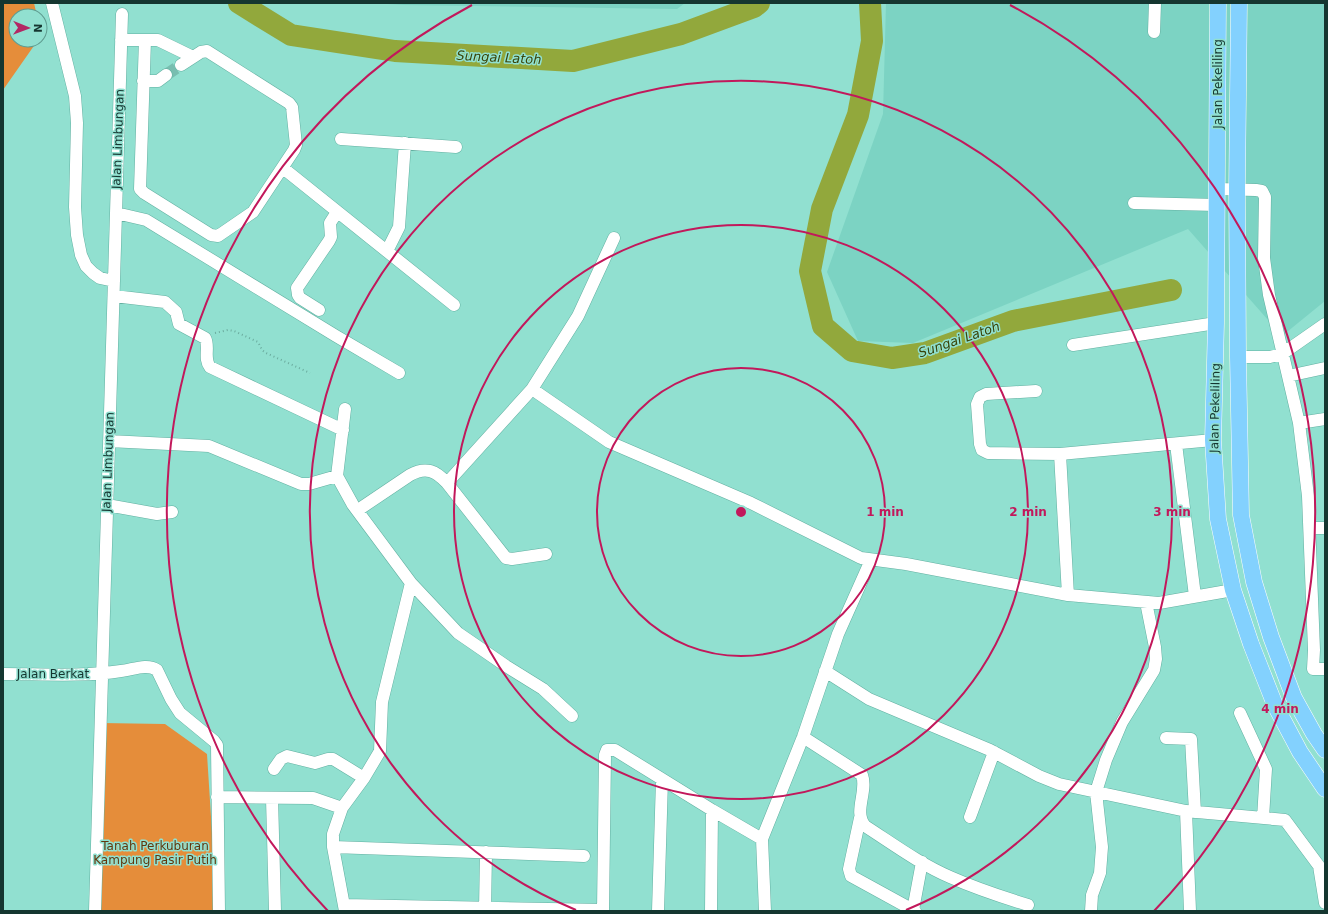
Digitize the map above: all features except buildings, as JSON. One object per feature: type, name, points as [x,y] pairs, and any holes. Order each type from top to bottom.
[{"type":"main road","name":"Jalan Pekeliling","points":[[1218,3],[1216,323],[1213,440],[1218,519],[1233,590],[1250,644],[1275,705],[1300,752],[1325,789]]},
{"type":"main road","name":"Jalan Pekeliling","points":[[1239,3],[1238,357],[1241,515],[1254,582],[1288,685],[1314,734],[1325,750]]},
{"type":"street","points":[[52,3],[75,96],[77,123],[75,207],[77,235],[81,255],[86,266],[93,273],[100,278],[114,281]]},
{"type":"street","points":[[1154,32],[1155,3]]},
{"type":"street","name":"Jalan Limbungan","points":[[95,911],[122,14]]},
{"type":"street","points":[[121,40],[158,40],[193,57]]},
{"type":"street","points":[[145,40],[140,189],[211,235],[218,236],[253,212],[296,147],[293,110],[291,105],[210,52],[204,51],[181,65]]},
{"type":"street","points":[[143,81],[158,81],[166,75]]},
{"type":"street","points":[[342,139],[456,147]]},
{"type":"street","points":[[386,251],[399,228],[405,143]]},
{"type":"street","points":[[283,168],[454,305]]},
{"type":"street","points":[[1217,189],[1262,191],[1265,197],[1264,258],[1269,295],[1299,423],[1308,496],[1314,650],[1313,669],[1325,669]]},
{"type":"street","points":[[1134,203],[1217,205]]},
{"type":"street","points":[[116,212],[146,220],[399,373]]},
{"type":"street","points":[[319,310],[300,298],[297,288],[329,241],[331,237],[330,223],[337,212]]},
{"type":"street","points":[[447,483],[532,390],[578,316],[614,238]]},
{"type":"street","points":[[114,296],[166,303],[176,312],[179,324],[202,336],[207,341],[207,361],[210,367],[342,430]]},
{"type":"street","points":[[1073,345],[1216,323]]},
{"type":"street","points":[[1238,357],[1270,357],[1282,354],[1325,324]]},
{"type":"street","points":[[1288,376],[1325,368]]},
{"type":"street","points":[[532,390],[609,442],[750,502],[861,558],[906,564],[1068,595],[1159,604],[1233,590]]},
{"type":"street","points":[[1036,391],[986,394],[980,397],[977,404],[980,447],[984,452],[1060,454],[1213,440]]},
{"type":"street","points":[[345,409],[337,476],[350,500],[412,583],[458,633],[543,689],[572,716]]},
{"type":"street","points":[[1299,423],[1325,419]]},
{"type":"street","points":[[109,441],[209,446],[301,484],[309,484],[337,476]]},
{"type":"street","points":[[1176,444],[1195,596]]},
{"type":"street","points":[[1060,454],[1068,595]]},
{"type":"street","points":[[358,510],[410,475],[419,472],[435,472],[447,483],[506,558],[512,559],[546,554]]},
{"type":"street","points":[[107,505],[157,514],[172,512]]},
{"type":"street","points":[[1310,528],[1325,528]]},
{"type":"street","points":[[765,911],[762,839],[803,737],[838,634],[871,560]]},
{"type":"street","points":[[412,583],[382,702],[380,751],[364,778],[342,808],[333,834],[333,847],[344,908],[603,910],[605,755],[607,750],[615,750],[662,780],[762,839]]},
{"type":"street","points":[[1091,911],[1092,895],[1100,873],[1102,847],[1096,792],[1106,760],[1122,722],[1154,670],[1156,658],[1146,602]]},
{"type":"street","name":"Jalan Berkat","points":[[3,674],[102,674],[153,667],[157,670],[171,699],[180,713],[216,742],[217,797]]},
{"type":"street","points":[[825,670],[869,699],[994,752],[1039,776],[1059,784],[1190,812],[1282,819],[1288,822],[1319,866],[1325,903]]},
{"type":"street","points":[[1240,713],[1266,769],[1263,818]]},
{"type":"street","points":[[803,737],[862,775],[864,784],[860,818],[849,869],[851,876],[914,910],[922,862]]},
{"type":"street","points":[[1166,738],[1191,739],[1190,911]]},
{"type":"street","points":[[970,817],[994,752]]},
{"type":"street","points":[[274,769],[281,759],[287,756],[315,763],[330,759],[335,760],[364,778]]},
{"type":"street","points":[[658,911],[662,780]]},
{"type":"street","points":[[219,911],[217,797],[313,798],[342,808]]},
{"type":"street","points":[[272,798],[275,911]]},
{"type":"street","points":[[711,911],[712,810]]},
{"type":"street","points":[[860,818],[865,826],[949,877],[1028,906]]},
{"type":"street","points":[[333,847],[584,856]]},
{"type":"street","points":[[485,910],[486,852]]},
{"type":"path","points":[[202,336],[232,330],[258,342],[262,350],[266,353],[310,373]]},
{"type":"shaded area","points":[[371,3],[685,3],[677,9],[404,5]]},
{"type":"shaded area","points":[[886,3],[1325,3],[1325,301],[1282,336],[1188,229],[913,343],[858,341],[827,272],[883,114]]},
{"type":"green space","points":[[3,3],[34,3],[35,8],[8,8],[8,48],[32,48],[3,90]]},
{"type":"green space","name":"Tanah Perkuburan Kampung Pasir Putih","points":[[101,723],[165,724],[207,754],[217,911],[95,911]]},
{"type":"waterway","name":"Sungai Latoh","points":[[239,3],[291,35],[395,51],[573,61],[681,34],[754,7],[759,3]]},
{"type":"waterway","name":"Sungai Latoh","points":[[870,3],[872,41],[858,115],[822,209],[810,271],[823,326],[852,351],[892,358],[925,353],[1013,321],[1171,290]]},
{"type":"tunnel","points":[[166,75],[181,65]]}]
